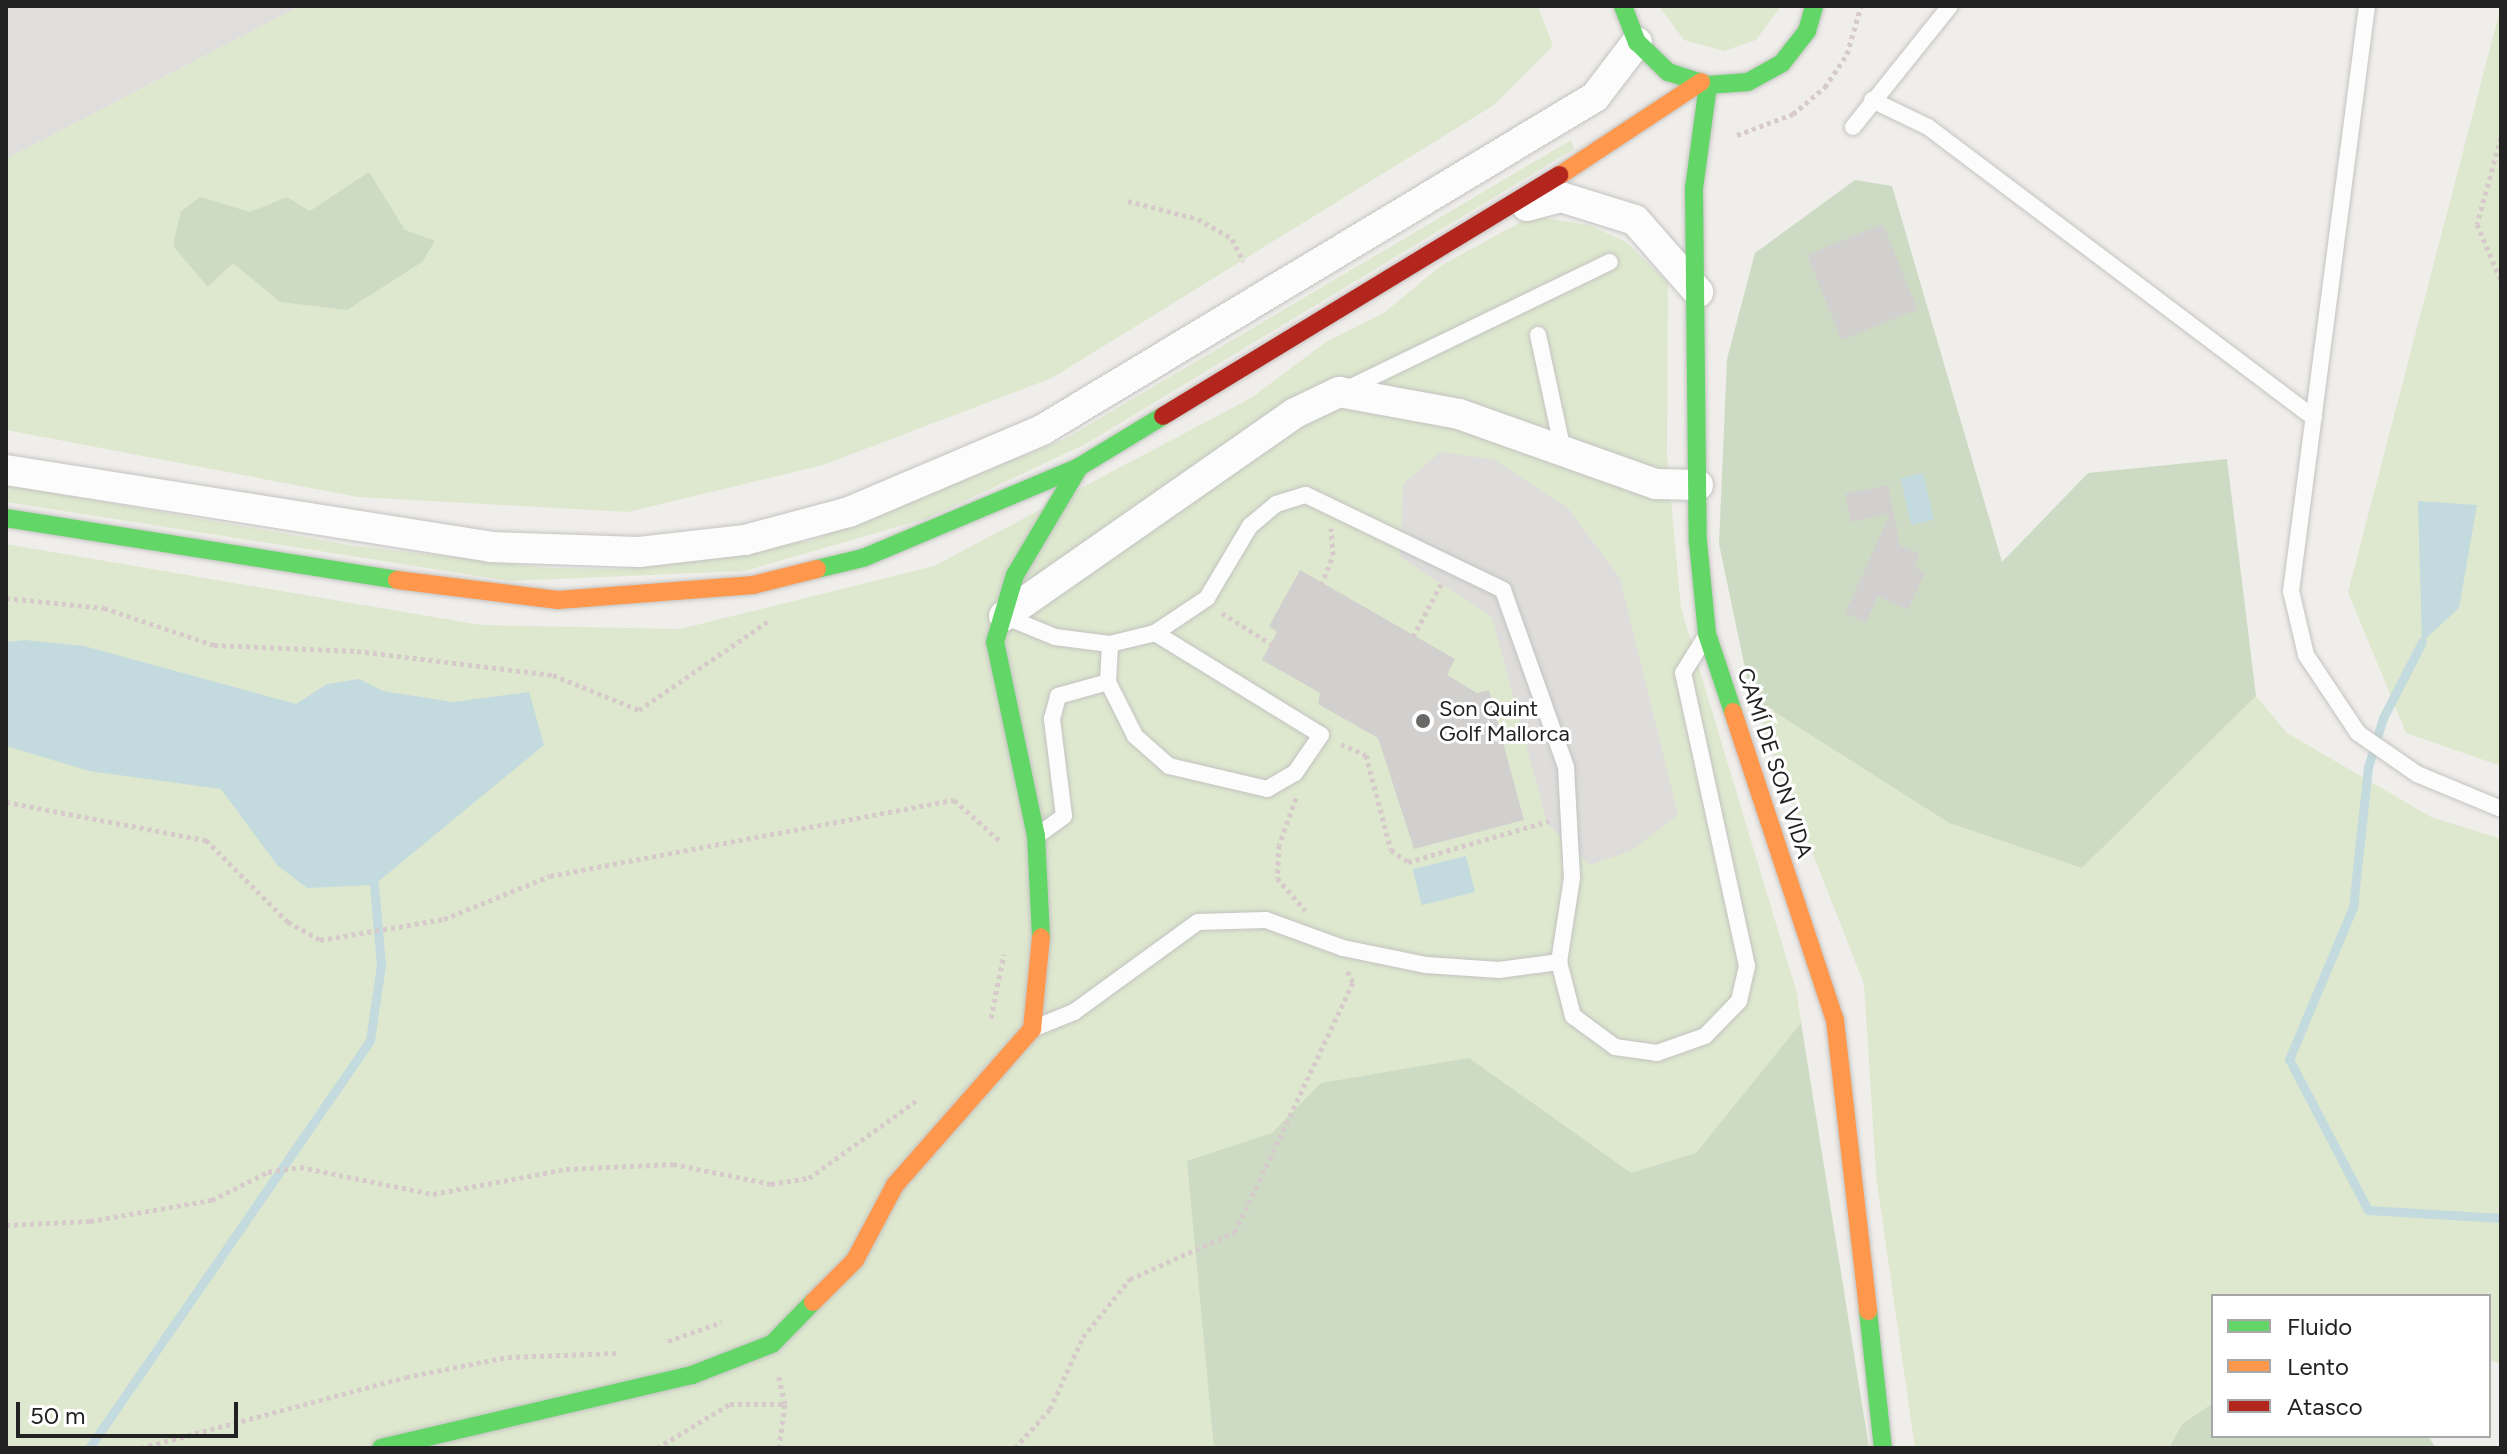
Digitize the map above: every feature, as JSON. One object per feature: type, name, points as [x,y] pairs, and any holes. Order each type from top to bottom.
[{"type":"street","points":[[1623,6],[1637,42],[1668,72],[1705,84],[1748,82],[1782,63],[1807,31],[1814,6]]},
{"type":"street","points":[[6,470],[490,547],[639,552],[745,540],[849,512],[1042,430],[1595,97],[1637,42]]},
{"type":"street","points":[[6,518],[487,593],[645,599],[753,585],[863,558],[1079,467],[1502,213],[1705,84]]},
{"type":"street","name":"CAMÍ DE SON VIDA","points":[[1705,84],[1695,148],[1699,294],[1698,485],[1707,634],[1835,1020],[1883,1448]]},
{"type":"street","points":[[1502,213],[1561,197],[1635,220],[1699,294]]},
{"type":"street","points":[[1004,616],[1295,413],[1339,392],[1459,414],[1656,484],[1698,485]]},
{"type":"street","points":[[381,1448],[692,1375],[772,1344],[855,1260],[895,1185],[1032,1029],[1043,965],[1036,836],[995,642],[1015,575],[1079,467]]},
{"type":"lane","points":[[1853,127],[1950,6]]},
{"type":"lane","points":[[2367,6],[2291,591],[2306,655],[2358,733],[2390,756],[2501,809]]},
{"type":"lane","points":[[1872,100],[1928,127],[2314,418]]},
{"type":"lane","points":[[1339,392],[1610,262]]},
{"type":"lane","points":[[1538,335],[1563,451]]},
{"type":"lane","points":[[1004,616],[1055,637],[1110,644],[1155,633],[1207,598],[1250,526],[1276,504],[1306,495],[1503,590],[1566,767],[1572,878],[1559,962],[1573,1016],[1615,1047],[1657,1053],[1705,1036],[1739,1001],[1744,934],[1709,811],[1683,673],[1707,634]]},
{"type":"lane","points":[[1110,644],[1108,682],[1135,736],[1169,766],[1267,789],[1295,773],[1321,735],[1155,633]]},
{"type":"lane","points":[[1036,836],[1064,816],[1052,719],[1058,696],[1079,685],[1108,682]]},
{"type":"lane","points":[[1032,1029],[1074,1012],[1198,922],[1266,920],[1335,945],[1470,968],[1559,962]]},
{"type":"path","points":[[2501,137],[2477,224],[2501,281]]},
{"type":"path","points":[[1128,201],[1198,219],[1232,239],[1243,261]]},
{"type":"path","points":[[1321,585],[1333,555],[1334,508]]},
{"type":"path","points":[[1413,637],[1451,564]]},
{"type":"path","points":[[6,598],[104,608],[214,645],[357,651],[553,675],[639,710],[776,615]]},
{"type":"path","points":[[1207,598],[1237,628],[1271,644]]},
{"type":"path","points":[[1321,735],[1366,755],[1391,850],[1408,862],[1528,831],[1569,812]]},
{"type":"path","points":[[1015,1448],[1050,1409],[1083,1337],[1130,1279],[1235,1232],[1353,982],[1335,945],[1277,878],[1279,845],[1299,790],[1295,773]]},
{"type":"path","points":[[6,802],[206,840],[288,922],[320,940],[444,919],[550,876],[954,800],[974,811],[1007,849],[1036,836]]},
{"type":"path","points":[[982,1029],[991,1018],[1005,938]]},
{"type":"path","points":[[6,1225],[90,1221],[212,1200],[268,1172],[300,1167],[433,1194],[566,1169],[673,1164],[771,1184],[809,1178],[891,1123],[924,1094]]},
{"type":"path","points":[[884,1136],[891,1123]]},
{"type":"path","points":[[662,1345],[702,1324],[733,1320]]},
{"type":"path","points":[[772,1344],[785,1404],[779,1448]]},
{"type":"path","points":[[141,1448],[508,1357],[633,1352]]},
{"type":"path","points":[[657,1448],[730,1404],[785,1404]]},
{"type":"shaded area","points":[[6,6],[300,6],[6,159]]},
{"type":"shaded area","points":[[1440,452],[1493,459],[1567,507],[1620,578],[1678,815],[1631,851],[1590,865],[1547,823],[1492,617],[1400,557],[1403,484]]},
{"type":"green space","points":[[300,6],[1538,6],[1553,46],[1494,105],[1052,378],[823,465],[628,512],[358,497],[6,430],[6,159]]},
{"type":"green space","points":[[1659,6],[1781,6],[1756,40],[1724,51],[1684,40]]},
{"type":"green space","points":[[2501,6],[2501,766],[2406,733],[2348,592]]},
{"type":"green space","points":[[1571,140],[1574,149],[1084,445],[928,518],[745,571],[510,581],[6,502],[6,485],[355,546],[548,568],[619,569],[810,541],[1065,439]]},
{"type":"green space","points":[[369,172],[405,230],[435,241],[422,262],[347,310],[280,302],[233,263],[208,287],[173,246],[181,211],[200,197],[250,212],[287,197],[310,211]]},
{"type":"green space","points":[[1855,180],[1892,186],[2002,562],[2088,473],[2227,459],[2256,696],[2082,868],[1949,823],[1751,697],[1719,544],[1727,359],[1755,253]]},
{"type":"green space","points":[[1532,216],[1589,225],[1626,242],[1668,282],[1667,456],[1681,608],[1796,990],[1869,1448],[6,1448],[6,544],[481,625],[680,629],[934,566],[1251,398],[1326,342],[1385,312],[1442,265]]},
{"type":"green space","points":[[2256,696],[2287,733],[2431,817],[2501,839],[2501,1364],[2491,1361],[2491,1294],[2211,1294],[2211,1404],[2182,1424],[2169,1448],[1915,1448],[1876,1175],[1864,984],[1751,697],[1949,823],[2082,868]]},
{"type":"green space","points":[[1801,1023],[1869,1448],[1214,1448],[1187,1161],[1272,1133],[1321,1083],[1469,1058],[1631,1173],[1696,1153]]},
{"type":"green space","points":[[2211,1404],[2211,1438],[2429,1438],[2436,1448],[2169,1448],[2182,1424]]},
{"type":"water","points":[[1923,473],[1934,520],[1911,525],[1901,478]]},
{"type":"water","points":[[2418,501],[2477,505],[2459,608],[2422,642]]},
{"type":"water","points":[[25,640],[84,646],[296,704],[327,684],[359,679],[383,691],[453,702],[529,692],[544,745],[374,885],[307,888],[277,865],[221,789],[89,771],[6,746],[6,642]]},
{"type":"water","points":[[1466,856],[1475,892],[1422,905],[1413,869]]},
{"type":"building","points":[[1883,224],[1917,309],[1841,340],[1807,255]]},
{"type":"building","points":[[1888,485],[1900,545],[1920,554],[1914,567],[1925,572],[1908,610],[1878,596],[1866,623],[1845,613],[1890,514],[1851,522],[1845,494]]},
{"type":"building","name":"Son Quint Golf Mallorca","points":[[1300,570],[1455,659],[1447,675],[1477,693],[1489,690],[1524,820],[1414,849],[1378,738],[1318,704],[1320,693],[1262,660],[1277,632],[1269,626]]},
{"type":"waterway","points":[[2422,642],[2383,718],[2368,767],[2353,907],[2289,1059],[2368,1210],[2501,1218]]},
{"type":"waterway","points":[[89,1448],[370,1040],[381,965],[374,885]]},
{"type":"traffic: fast","points":[[1623,6],[1637,42],[1668,72],[1708,85],[1748,82],[1782,63],[1807,31],[1814,6]]},
{"type":"traffic: fast","points":[[1708,85],[1694,189],[1698,542],[1707,634],[1733,712]]},
{"type":"traffic: fast","points":[[817,569],[863,558],[1079,467],[1163,416]]},
{"type":"traffic: fast","points":[[1041,937],[1036,836],[995,642],[1015,575],[1079,467]]},
{"type":"traffic: fast","points":[[6,518],[397,580]]},
{"type":"traffic: fast","points":[[381,1448],[692,1375],[772,1344],[813,1302]]},
{"type":"traffic: fast","points":[[1868,1311],[1883,1448]]},
{"type":"traffic: slow","points":[[1560,175],[1701,82]]},
{"type":"traffic: slow","points":[[397,580],[558,600],[753,585],[817,569]]},
{"type":"traffic: slow","points":[[1733,712],[1835,1020],[1868,1311]]},
{"type":"traffic: slow","points":[[813,1302],[855,1260],[895,1185],[1032,1029],[1041,937]]},
{"type":"traffic: jam","points":[[1163,416],[1560,175]]},
{"type":"place","name":"Son Quint Golf Mallorca","points":[[1423,721]]}]
